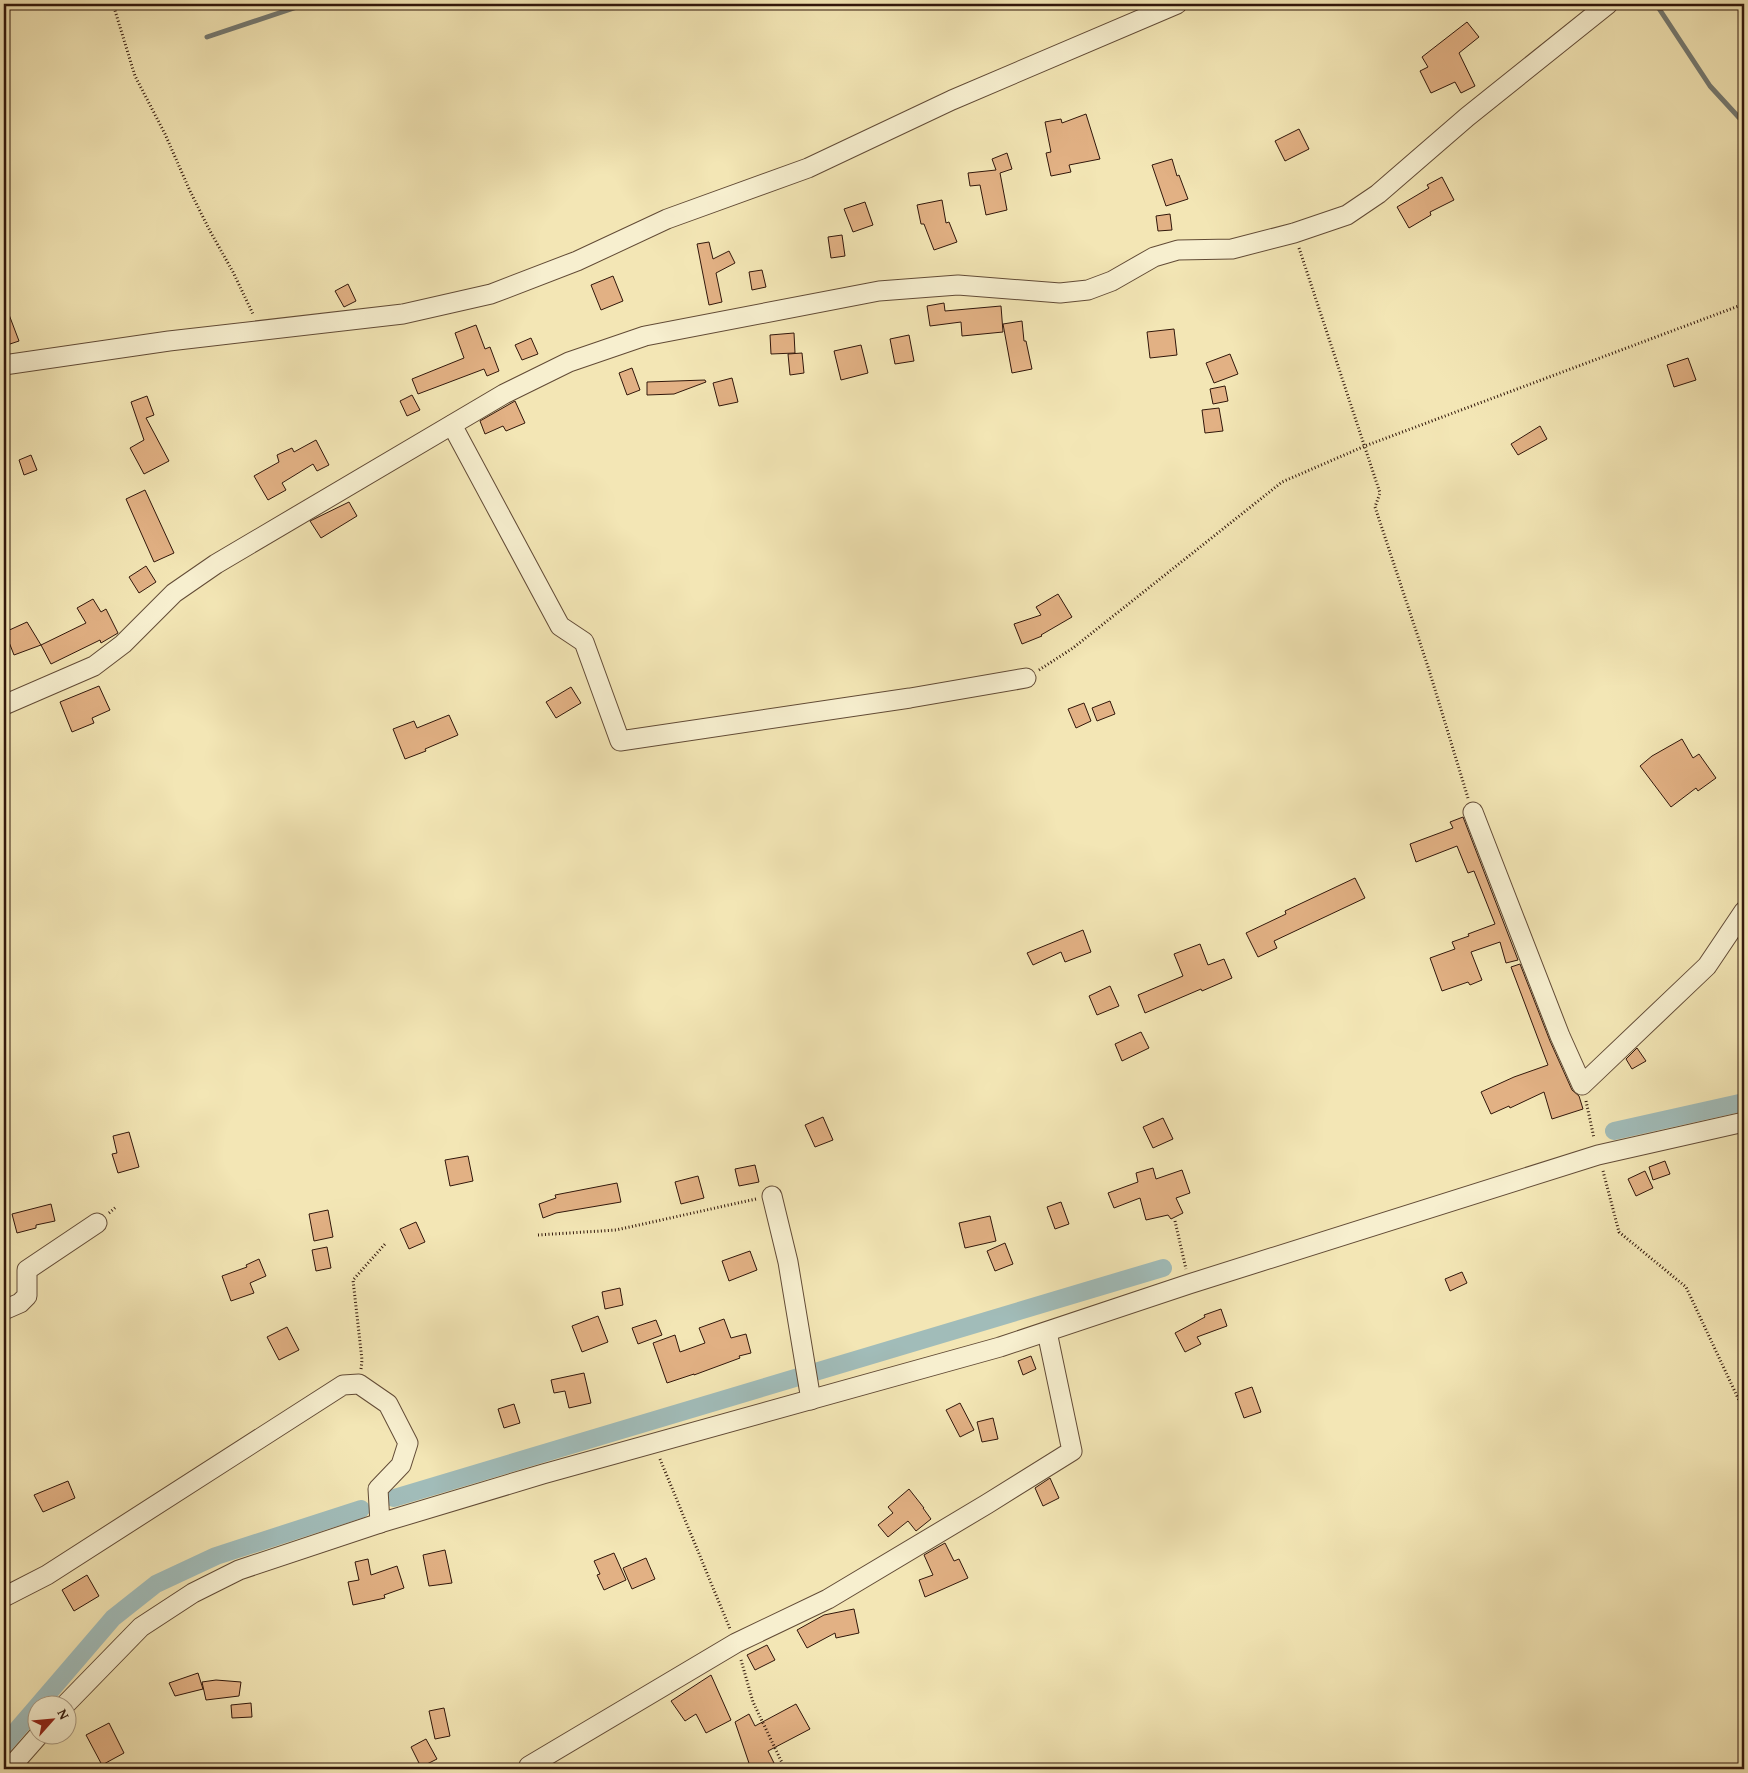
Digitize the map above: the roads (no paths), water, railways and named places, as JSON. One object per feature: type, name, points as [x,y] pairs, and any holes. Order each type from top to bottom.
[{"type":"street","points":[[4,365],[169,341],[403,314],[491,294],[577,261],[667,219],[808,168],[952,100],[1177,4]]},
{"type":"street","points":[[4,705],[94,666],[123,644],[174,593],[216,564],[504,394],[569,362],[645,336],[879,291],[958,285],[1060,293],[1088,290],[1112,281],[1154,257],[1178,250],[1232,249],[1294,233],[1347,215],[1378,194],[1466,117],[1608,4]]},
{"type":"street","points":[[452,425],[560,626],[584,642],[620,741],[1026,678]]},
{"type":"street","points":[[1472,812],[1556,1027],[1582,1085],[1707,966],[1744,911]]},
{"type":"street","points":[[74,1696],[141,1627],[193,1593],[239,1570],[380,1523],[543,1474],[654,1444],[809,1391],[1000,1347],[1189,1284],[1598,1155],[1744,1122]]},
{"type":"street","points":[[772,1196],[788,1262],[809,1391]]},
{"type":"street","points":[[4,1310],[20,1303],[27,1296],[27,1270],[97,1223]]},
{"type":"street","points":[[529,1769],[529,1766],[736,1643],[828,1598],[987,1504],[1072,1451],[1047,1332]]},
{"type":"street","points":[[4,1597],[46,1575],[343,1385],[359,1384],[388,1404],[408,1442],[401,1465],[378,1489],[380,1523]]},
{"type":"street","points":[[10,1769],[30,1746]]},
{"type":"waterway","points":[[207,37],[306,4]]},
{"type":"waterway","points":[[1656,4],[1710,86],[1744,123]]},
{"type":"waterway","points":[[1614,1131],[1744,1102]]},
{"type":"waterway","points":[[394,1498],[1163,1268]]},
{"type":"waterway","points":[[4,1745],[113,1618],[156,1584],[216,1556],[361,1509]]}]
